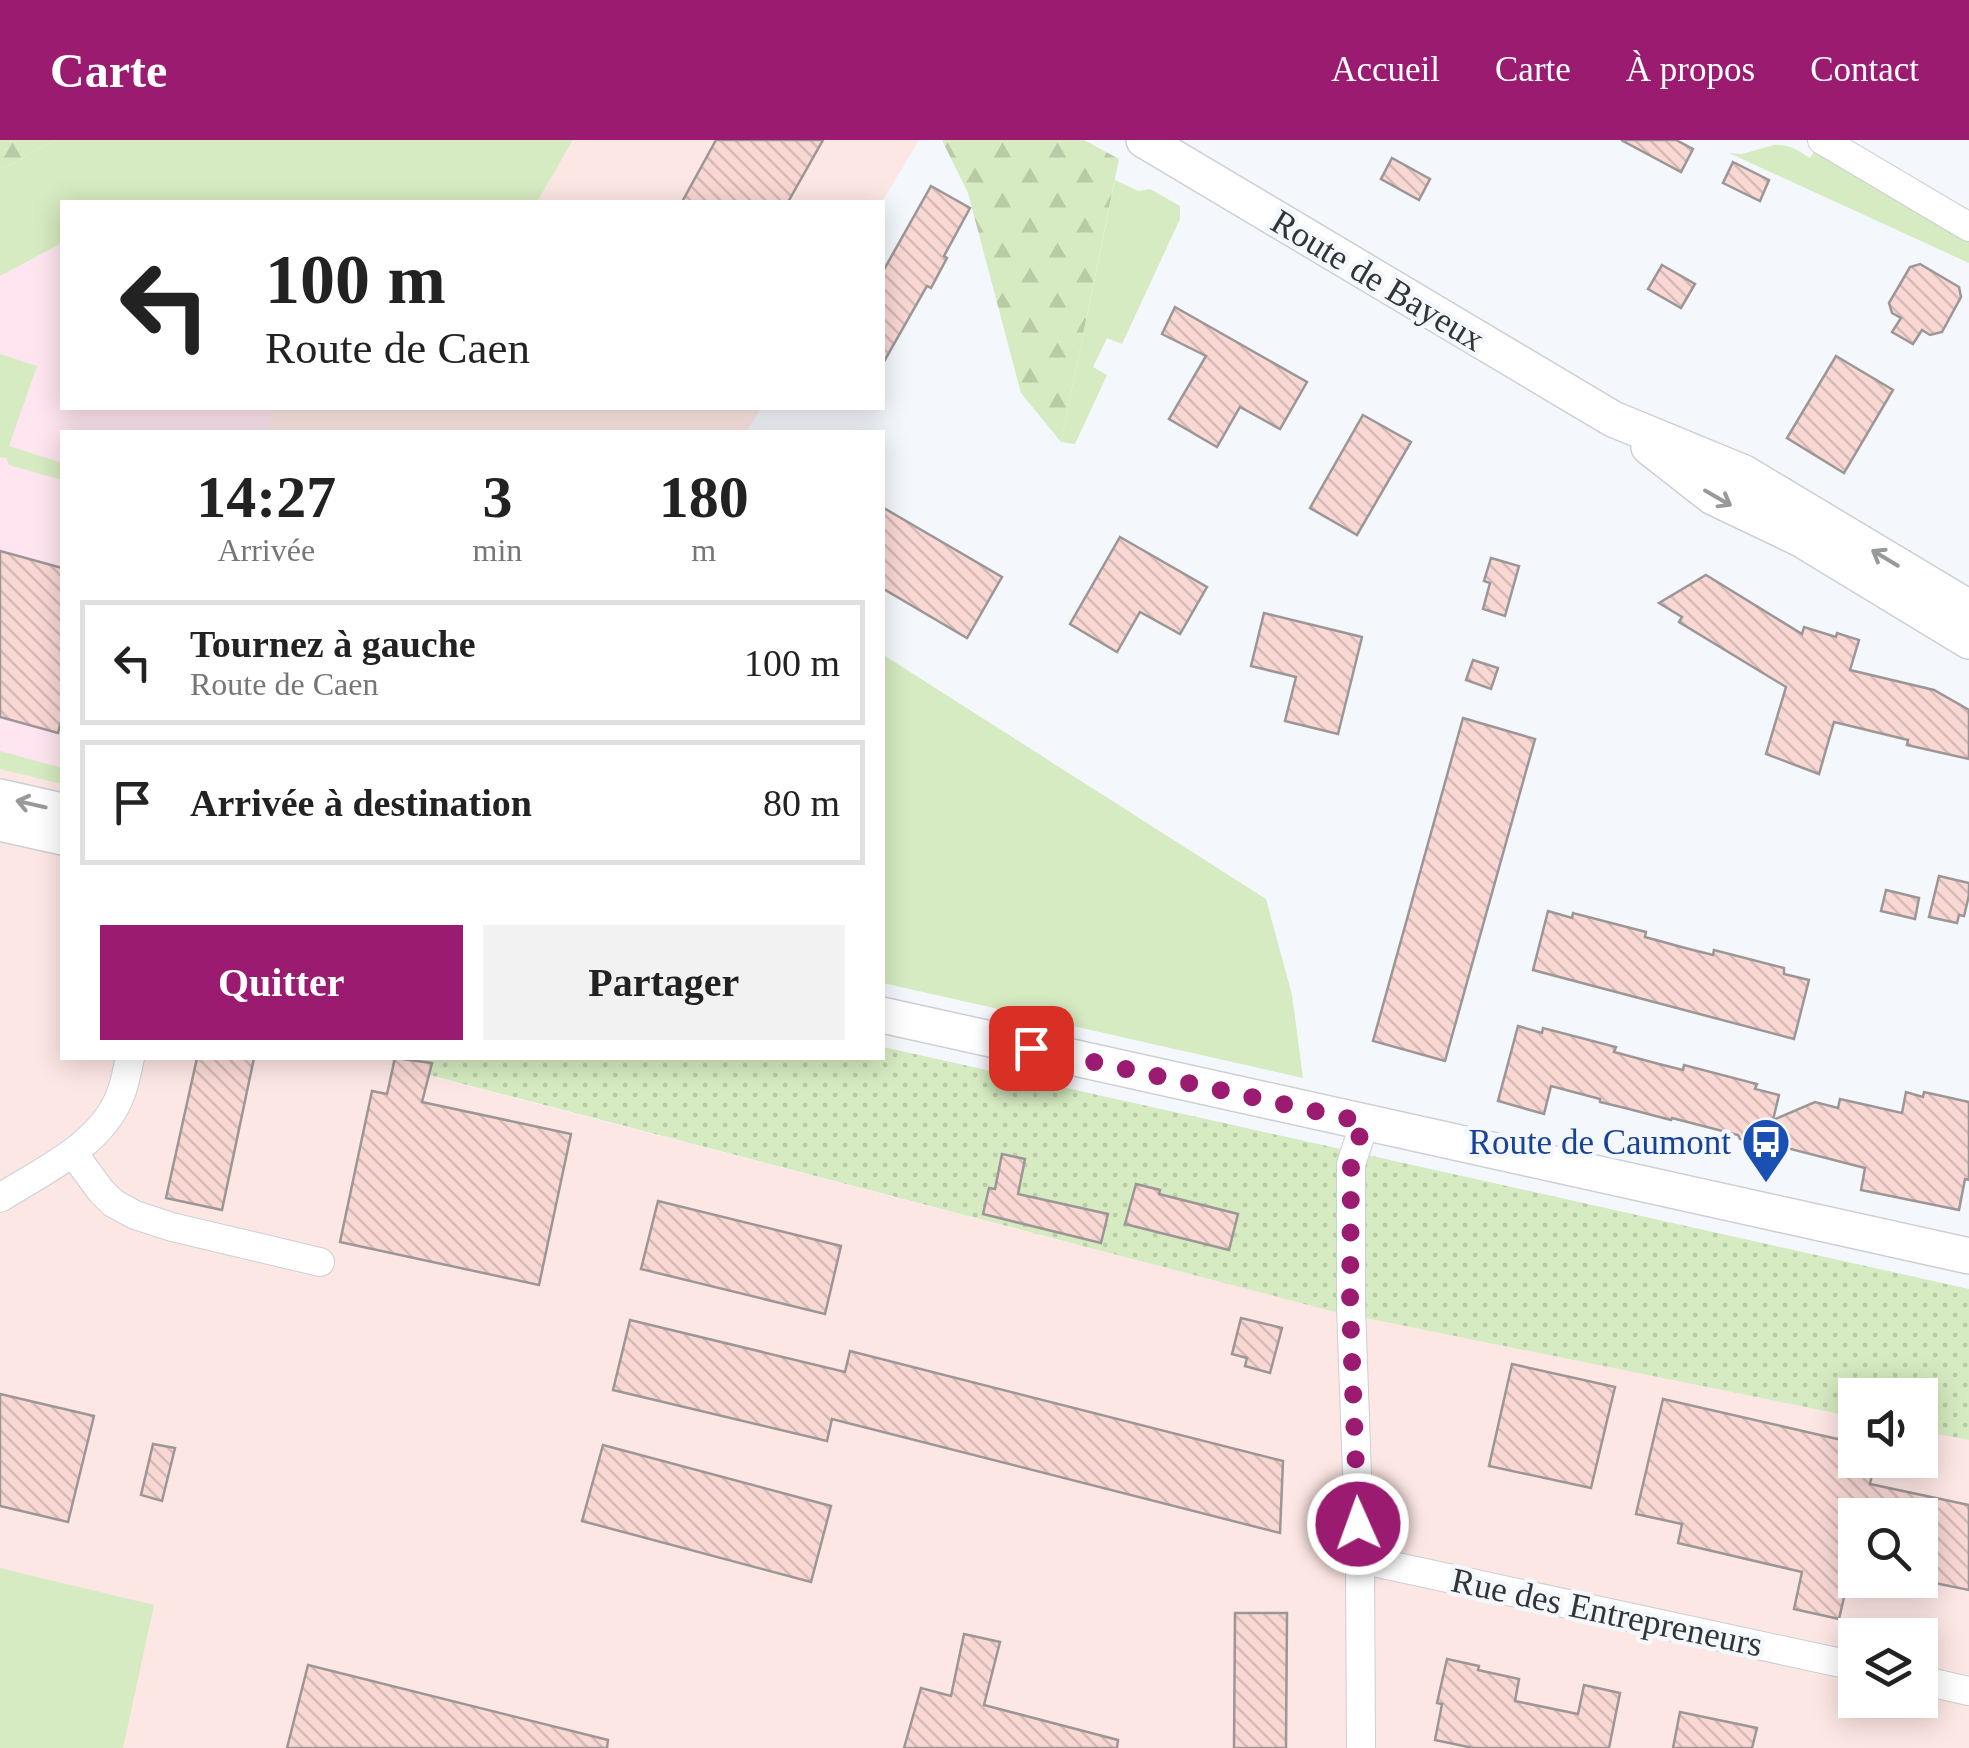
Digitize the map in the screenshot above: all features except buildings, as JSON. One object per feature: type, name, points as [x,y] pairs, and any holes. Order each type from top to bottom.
[{"type":"main road","name":"Route de Bayeux","points":[[1144,140],[1612,418],[1713,497],[1800,539],[1969,641]]},
{"type":"main road","name":"Route de Bayeux","points":[[1612,418],[1744,473],[1969,608]]},
{"type":"main road","points":[[0,797],[60,811]]},
{"type":"main road","points":[[0,824],[60,837]]},
{"type":"main road","points":[[885,1016],[1969,1256]]},
{"type":"street","points":[[1822,140],[1969,227]]},
{"type":"street","points":[[0,1198],[72,1153],[112,1113],[130,1060]]},
{"type":"street","points":[[1362,1748],[1360,1559],[1350,1307],[1351,1164],[1364,1122]]},
{"type":"street","points":[[72,1153],[100,1191],[136,1215],[320,1262]]},
{"type":"street","name":"Rue des Entrepreneurs","points":[[1360,1559],[1838,1662]]},
{"type":"street","points":[[1938,1684],[1969,1690]]},
{"type":"shaded area","points":[[573,140],[919,140],[883,200],[538,200]]},
{"type":"shaded area","points":[[60,244],[60,410],[272,410],[266,430],[60,430],[60,776],[0,762],[0,276]]},
{"type":"shaded area","points":[[272,410],[760,410],[747,430],[266,430]]},
{"type":"shaded area","points":[[0,762],[60,776],[60,1060],[393,1060],[392,1066],[1331,1311],[1838,1414],[1838,1478],[1938,1478],[1938,1434],[1969,1440],[1969,1748],[0,1748]]},
{"type":"green space","points":[[0,140],[55,140],[4,168],[0,167]]},
{"type":"green space","points":[[55,140],[573,140],[538,200],[60,200],[60,244],[0,276],[0,167]]},
{"type":"green space","points":[[942,140],[1084,140],[1119,159],[1061,442],[1021,393],[968,193]]},
{"type":"green space","points":[[1774,145],[1789,147],[1810,158],[1815,150],[1969,241],[1969,263],[1729,153],[1742,154]]},
{"type":"green space","points":[[1115,180],[1138,191],[1150,189],[1180,206],[1180,219],[1122,344],[1107,338],[1093,367],[1107,375],[1075,444],[1061,442]]},
{"type":"green space","points":[[0,354],[37,366],[9,446],[60,462],[60,479],[9,465],[6,458],[0,457]]},
{"type":"green space","points":[[885,656],[1266,899],[1292,995],[1303,1078],[885,983]]},
{"type":"green space","points":[[0,751],[60,767],[60,784],[0,769]]},
{"type":"green space","points":[[885,1047],[1969,1289],[1969,1440],[1938,1434],[1938,1378],[1838,1378],[1838,1414],[1331,1311],[391,1065],[392,1060],[885,1060]]},
{"type":"green space","points":[[0,1568],[154,1605],[123,1748],[0,1748]]},
{"type":"place","name":"Route de Caumont","points":[[1766,1184]]},
{"type":"route","points":[[1031,1048],[1364,1122],[1351,1164],[1350,1307],[1358,1524]]}]
